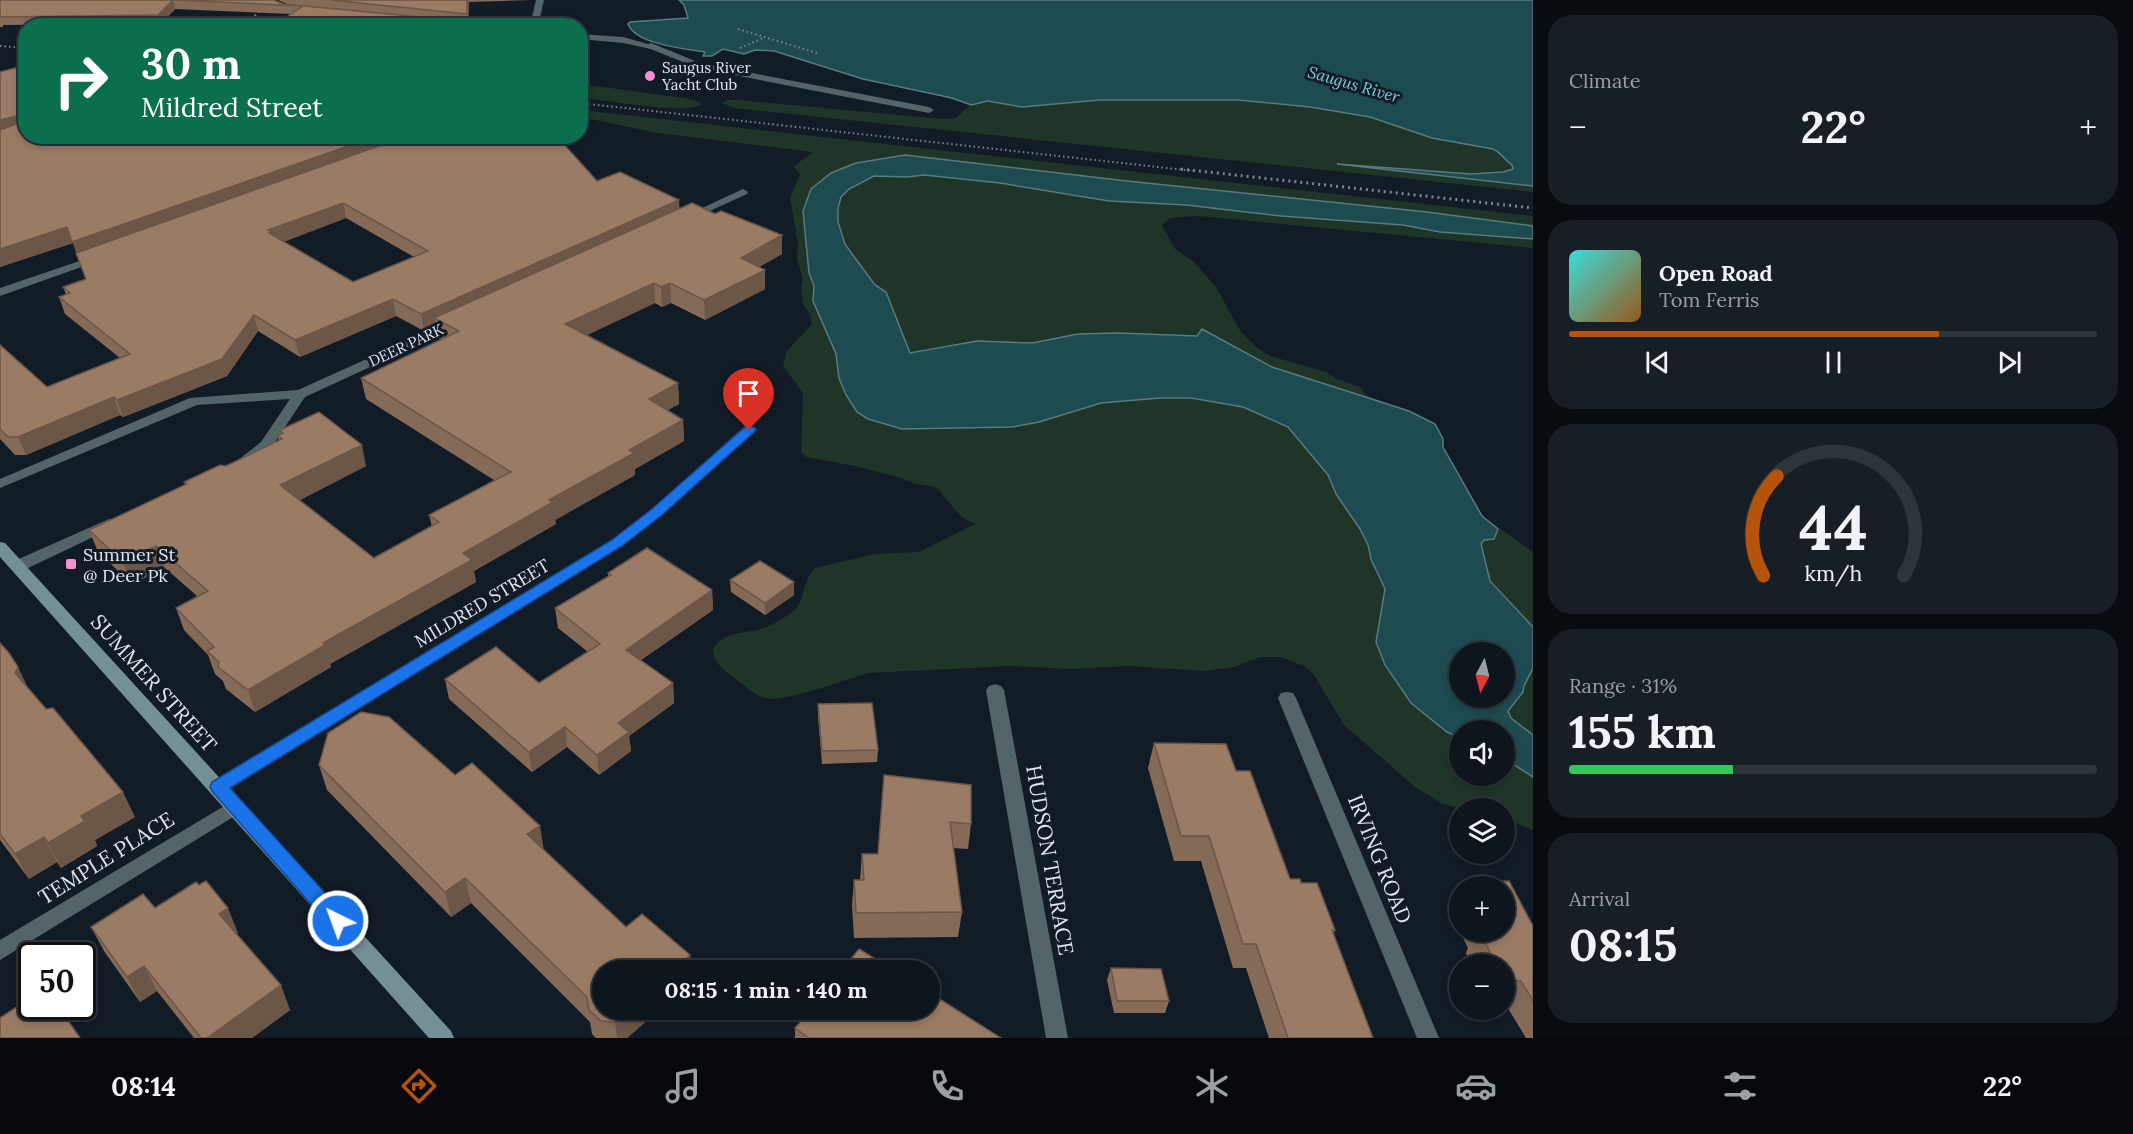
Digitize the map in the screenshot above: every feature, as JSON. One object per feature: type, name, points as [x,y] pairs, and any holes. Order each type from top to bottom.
[{"type":"main road","name":"SUMMER STREET","points":[[0,547],[443,1038]]},
{"type":"street","points":[[536,18],[540,0]]},
{"type":"street","points":[[588,37],[623,40],[651,46],[698,65],[928,110]]},
{"type":"street","points":[[671,224],[743,192]]},
{"type":"street","points":[[0,292],[113,252]]},
{"type":"street","name":"DEER PARK","points":[[0,484],[195,401],[300,394],[460,321]]},
{"type":"street","points":[[232,466],[266,445],[300,394]]},
{"type":"street","name":"MILDRED STREET","points":[[218,787],[617,543],[657,512],[749,430]]},
{"type":"street","points":[[18,566],[127,515]]},
{"type":"street","name":"HUDSON TERRACE","points":[[995,690],[1057,1038]]},
{"type":"street","name":"IRVING ROAD","points":[[1287,698],[1428,1038]]},
{"type":"street","name":"TEMPLE PLACE","points":[[0,951],[236,806]]},
{"type":"path","points":[[254,18],[265,8]]},
{"type":"path","points":[[738,29],[817,53]]},
{"type":"path","points":[[740,48],[765,37]]},
{"type":"path","points":[[0,46],[18,47]]},
{"type":"path","points":[[588,104],[1533,208]]},
{"type":"shaded area","points":[[679,0],[915,13],[1533,153],[1533,192],[734,108],[722,103],[727,100],[738,100],[944,119],[956,118],[970,105],[952,98],[863,79],[774,51],[755,50],[744,54],[723,49],[712,56],[703,56],[705,52],[650,41],[632,31],[628,24],[688,18],[684,5]]},
{"type":"shaded area","points":[[588,85],[691,99],[700,103],[691,108],[588,99]]},
{"type":"shaded area","points":[[588,111],[1533,216],[1533,248],[1198,216],[1170,218],[1162,225],[1175,249],[1194,262],[1216,287],[1241,332],[1256,347],[1270,356],[1326,372],[1337,379],[1360,387],[1367,396],[1409,411],[1435,424],[1443,439],[1443,447],[1482,516],[1533,552],[1533,830],[1515,823],[1515,798],[1449,798],[1449,805],[1415,787],[1344,725],[1314,675],[1306,667],[1281,657],[1260,657],[1234,667],[1204,671],[1128,666],[1071,669],[1012,666],[868,673],[801,694],[774,699],[765,698],[753,692],[726,672],[715,659],[713,649],[718,643],[731,635],[764,628],[793,612],[815,568],[874,554],[919,552],[975,524],[961,517],[939,490],[931,486],[916,484],[855,466],[806,457],[801,452],[803,393],[783,366],[787,351],[812,324],[810,315],[803,304],[801,289],[803,279],[797,259],[798,244],[790,197],[800,175],[794,166],[813,152],[658,133],[588,118]]},
{"type":"water","name":"Saugus River","points":[[679,0],[1533,0],[1533,186],[1337,164],[1471,174],[1513,169],[1499,152],[1493,149],[1432,138],[1370,117],[1310,107],[1238,100],[1099,100],[1022,107],[988,101],[971,105],[952,98],[863,79],[774,51],[755,50],[744,54],[723,49],[712,56],[703,56],[705,52],[650,41],[632,31],[628,24],[688,18],[684,5]]},
{"type":"water","points":[[905,155],[1427,212],[1533,226],[1533,239],[1440,232],[1403,225],[1281,216],[1186,205],[1109,201],[1000,183],[924,175],[874,176],[849,189],[841,197],[838,208],[838,222],[845,244],[875,285],[886,292],[910,353],[977,341],[1032,343],[1078,334],[1197,336],[1202,329],[1272,367],[1409,411],[1435,424],[1443,439],[1443,447],[1482,516],[1498,529],[1494,539],[1484,540],[1481,544],[1490,581],[1533,627],[1533,668],[1523,692],[1515,702],[1515,642],[1449,642],[1449,708],[1510,708],[1508,711],[1514,720],[1449,720],[1449,733],[1411,703],[1385,665],[1376,642],[1385,589],[1371,559],[1368,545],[1336,494],[1328,475],[1288,427],[1243,407],[1191,398],[1101,403],[1039,422],[1012,427],[902,429],[868,419],[857,412],[839,378],[836,354],[813,301],[814,286],[809,273],[803,211],[811,189],[831,173],[856,163]]},
{"type":"water","points":[[1515,721],[1533,735],[1533,777],[1515,765]]},
{"type":"building","points":[[0,0],[173,0],[158,15],[0,17]]},
{"type":"building","points":[[173,0],[274,0],[283,4],[431,18],[285,18],[303,6]]},
{"type":"building","points":[[331,0],[467,0],[467,14]]},
{"type":"building","points":[[18,67],[18,116],[0,120],[0,72]]},
{"type":"building","points":[[18,124],[18,144],[354,144],[72,242],[67,227],[0,249],[0,130]]},
{"type":"building","points":[[384,144],[564,144],[597,181],[620,172],[679,200],[421,314],[393,299],[295,340],[254,315],[222,359],[117,400],[114,397],[18,437],[8,437],[0,429],[0,345],[47,387],[130,354],[59,297],[70,293],[63,287],[86,279],[76,253]],"holes":[[[343,203],[428,251],[353,282],[269,233],[272,232],[268,230]]]},
{"type":"building","points":[[692,203],[715,214],[721,211],[782,235],[741,258],[765,270],[704,300],[670,283],[661,287],[654,283],[565,324],[678,383],[649,399],[683,420],[629,450],[634,453],[549,500],[553,502],[463,553],[472,560],[323,643],[325,645],[248,690],[218,667],[219,662],[207,651],[214,647],[176,608],[208,591],[156,546],[123,562],[89,530],[187,484],[184,482],[220,465],[226,466],[282,439],[277,436],[283,433],[280,430],[319,412],[362,445],[280,485],[374,558],[439,522],[429,515],[511,472],[361,378],[459,331],[434,318]]},
{"type":"building","points":[[647,548],[712,590],[626,650],[673,683],[618,723],[629,732],[597,755],[565,727],[529,752],[445,679],[496,647],[539,683],[600,644],[555,608],[611,575],[608,573]]},
{"type":"building","points":[[760,561],[794,582],[765,603],[730,580]]},
{"type":"building","points":[[0,643],[18,667],[15,673],[46,709],[53,708],[123,792],[81,816],[85,821],[48,843],[44,837],[15,854],[0,834]]},
{"type":"building","points":[[872,703],[878,750],[822,751],[818,704]]},
{"type":"building","points":[[361,712],[389,717],[455,775],[472,763],[540,826],[527,834],[626,927],[642,914],[690,955],[684,960],[592,960],[592,1013],[589,1010],[587,997],[465,878],[445,892],[319,765],[328,733]]},
{"type":"building","points":[[1154,743],[1226,744],[1236,771],[1250,771],[1290,879],[1300,879],[1301,883],[1317,883],[1335,930],[1332,930],[1373,1038],[1288,1038],[1256,944],[1243,944],[1209,836],[1181,836]]},
{"type":"building","points":[[884,775],[971,785],[971,824],[950,822],[962,912],[856,913],[854,880],[864,880],[862,854],[878,854]]},
{"type":"building","points":[[206,881],[228,908],[219,914],[281,985],[207,1038],[201,1038],[144,966],[127,977],[91,927],[143,894],[155,908],[196,882],[199,885]]},
{"type":"building","points":[[1515,892],[1533,926],[1533,1001],[1521,981],[1515,981],[1515,954],[1491,954],[1485,942],[1515,942]]},
{"type":"building","points":[[859,949],[877,960],[850,960]]},
{"type":"building","points":[[1111,968],[1161,969],[1169,1001],[1117,1001]]},
{"type":"building","points":[[940,999],[1001,1038],[809,1038],[795,1028],[802,1020],[940,1020]]},
{"type":"building","points":[[18,1006],[18,1020],[68,1020],[80,1038],[0,1038],[0,1018]]},
{"type":"building","points":[[600,1020],[617,1020],[615,1022]]},
{"type":"place","name":"Saugus River Yacht Club","points":[[650,76]]},
{"type":"place","name":"Summer St @ Deer Pk","points":[[71,564]]},
{"type":"route","points":[[338,921],[218,787],[617,543],[657,512],[749,430]]}]
